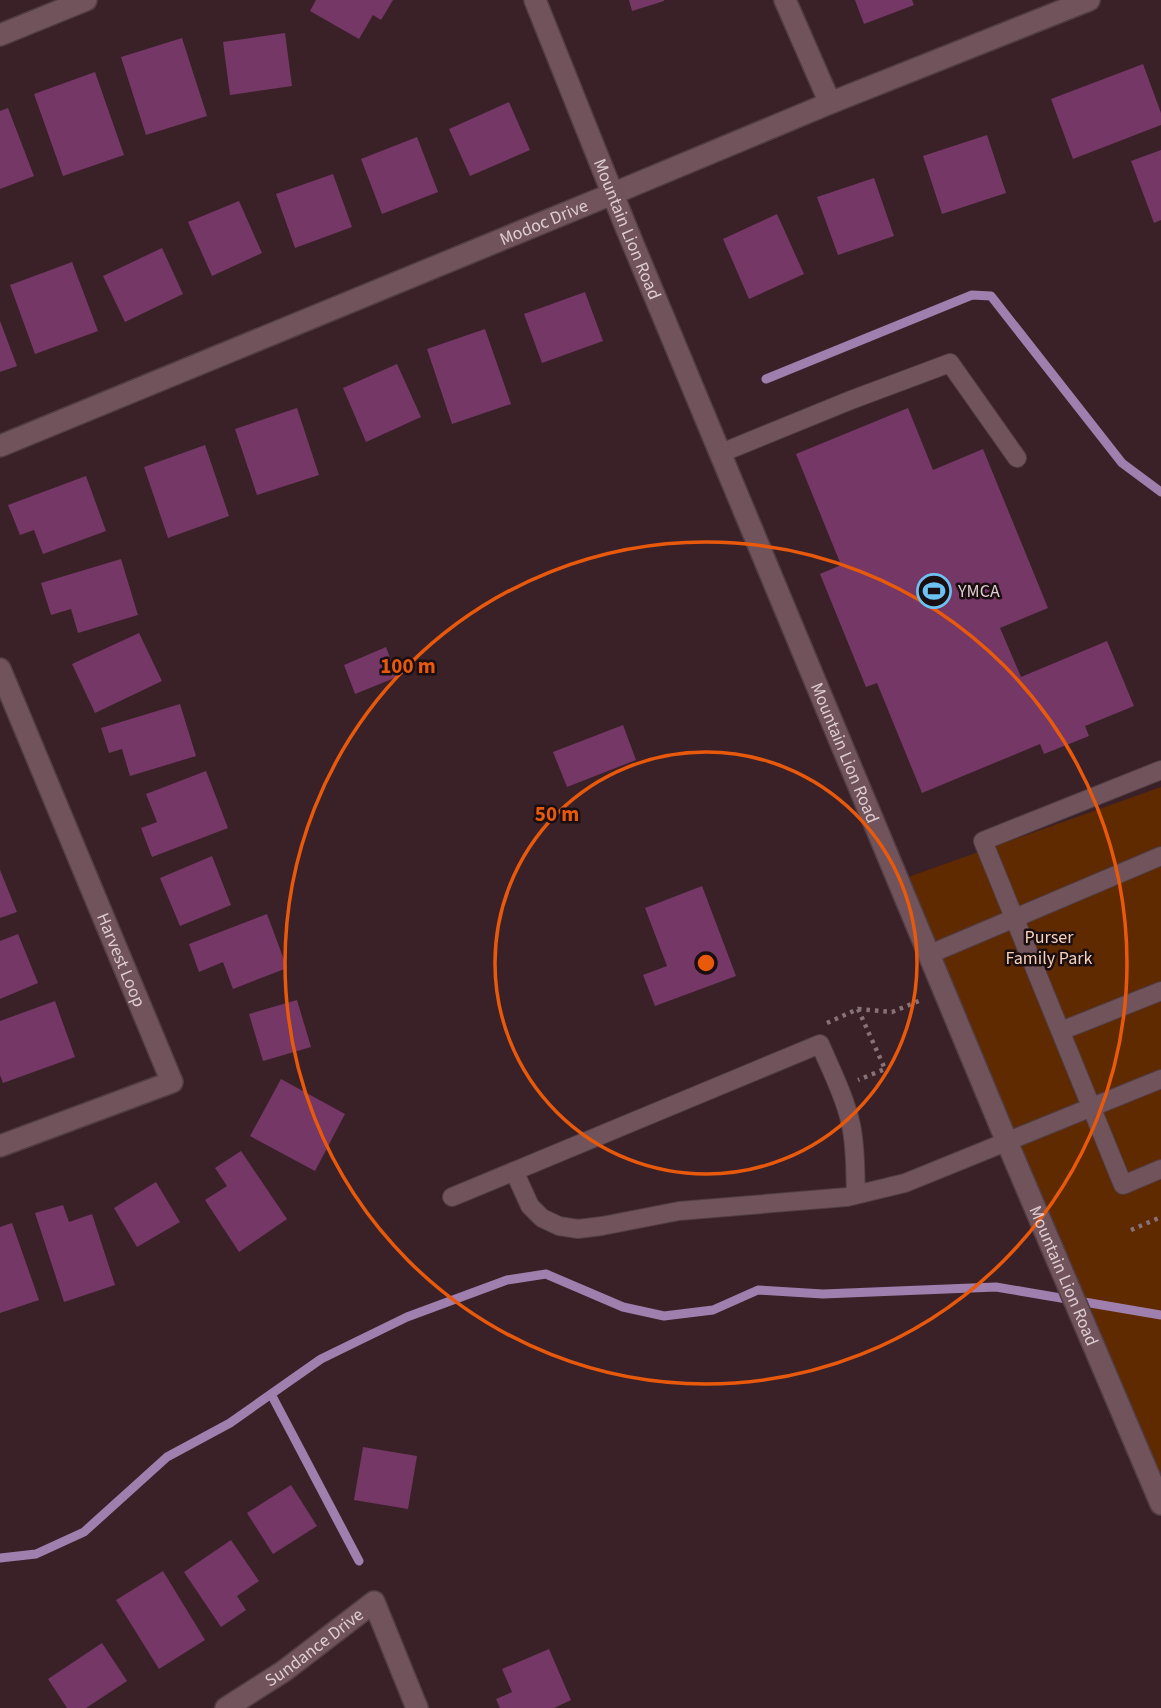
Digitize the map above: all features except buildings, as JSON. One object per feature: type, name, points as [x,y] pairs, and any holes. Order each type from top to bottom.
[{"type":"street","points":[[0,35],[86,0]]},
{"type":"street","name":"Mountain Lion Road","points":[[535,0],[612,194],[1007,1142],[1161,1504]]},
{"type":"street","points":[[785,0],[830,103]]},
{"type":"street","name":"Modoc Drive","points":[[0,446],[830,103],[1088,0]]},
{"type":"street","name":"Harvest Loop","points":[[0,669],[172,1082],[0,1146]]},
{"type":"street","name":"Sundance Drive","points":[[226,1708],[284,1671],[374,1602],[417,1708]]},
{"type":"lane","points":[[721,453],[950,363],[1017,458]]},
{"type":"lane","points":[[1161,770],[983,841],[1123,1185],[1161,1169]]},
{"type":"lane","points":[[930,954],[1161,856]]},
{"type":"lane","points":[[1061,1031],[1161,991]]},
{"type":"lane","points":[[452,1197],[820,1044],[852,1127],[856,1195]]},
{"type":"lane","points":[[514,1171],[530,1206],[542,1218],[559,1226],[578,1229],[679,1211],[856,1195],[905,1183],[1161,1079]]},
{"type":"path","points":[[820,1044],[814,1029],[858,1009],[892,1012],[945,991]]},
{"type":"path","points":[[838,1088],[885,1069],[858,1009]]},
{"type":"path","points":[[1131,1230],[1161,1217]]},
{"type":"green space","name":"Purser Family Park","points":[[1161,787],[1161,1515],[900,880]]},
{"type":"waterway","points":[[766,379],[972,295],[991,296],[1122,463],[1161,492]]},
{"type":"waterway","points":[[0,1558],[36,1554],[84,1532],[167,1457],[230,1423],[321,1359],[407,1317],[507,1280],[546,1274],[623,1307],[664,1316],[713,1310],[758,1290],[823,1294],[996,1287],[1161,1315]]},
{"type":"waterway","points":[[271,1394],[359,1561]]},
{"type":"place","name":"YMCA","points":[[934,591]]}]
